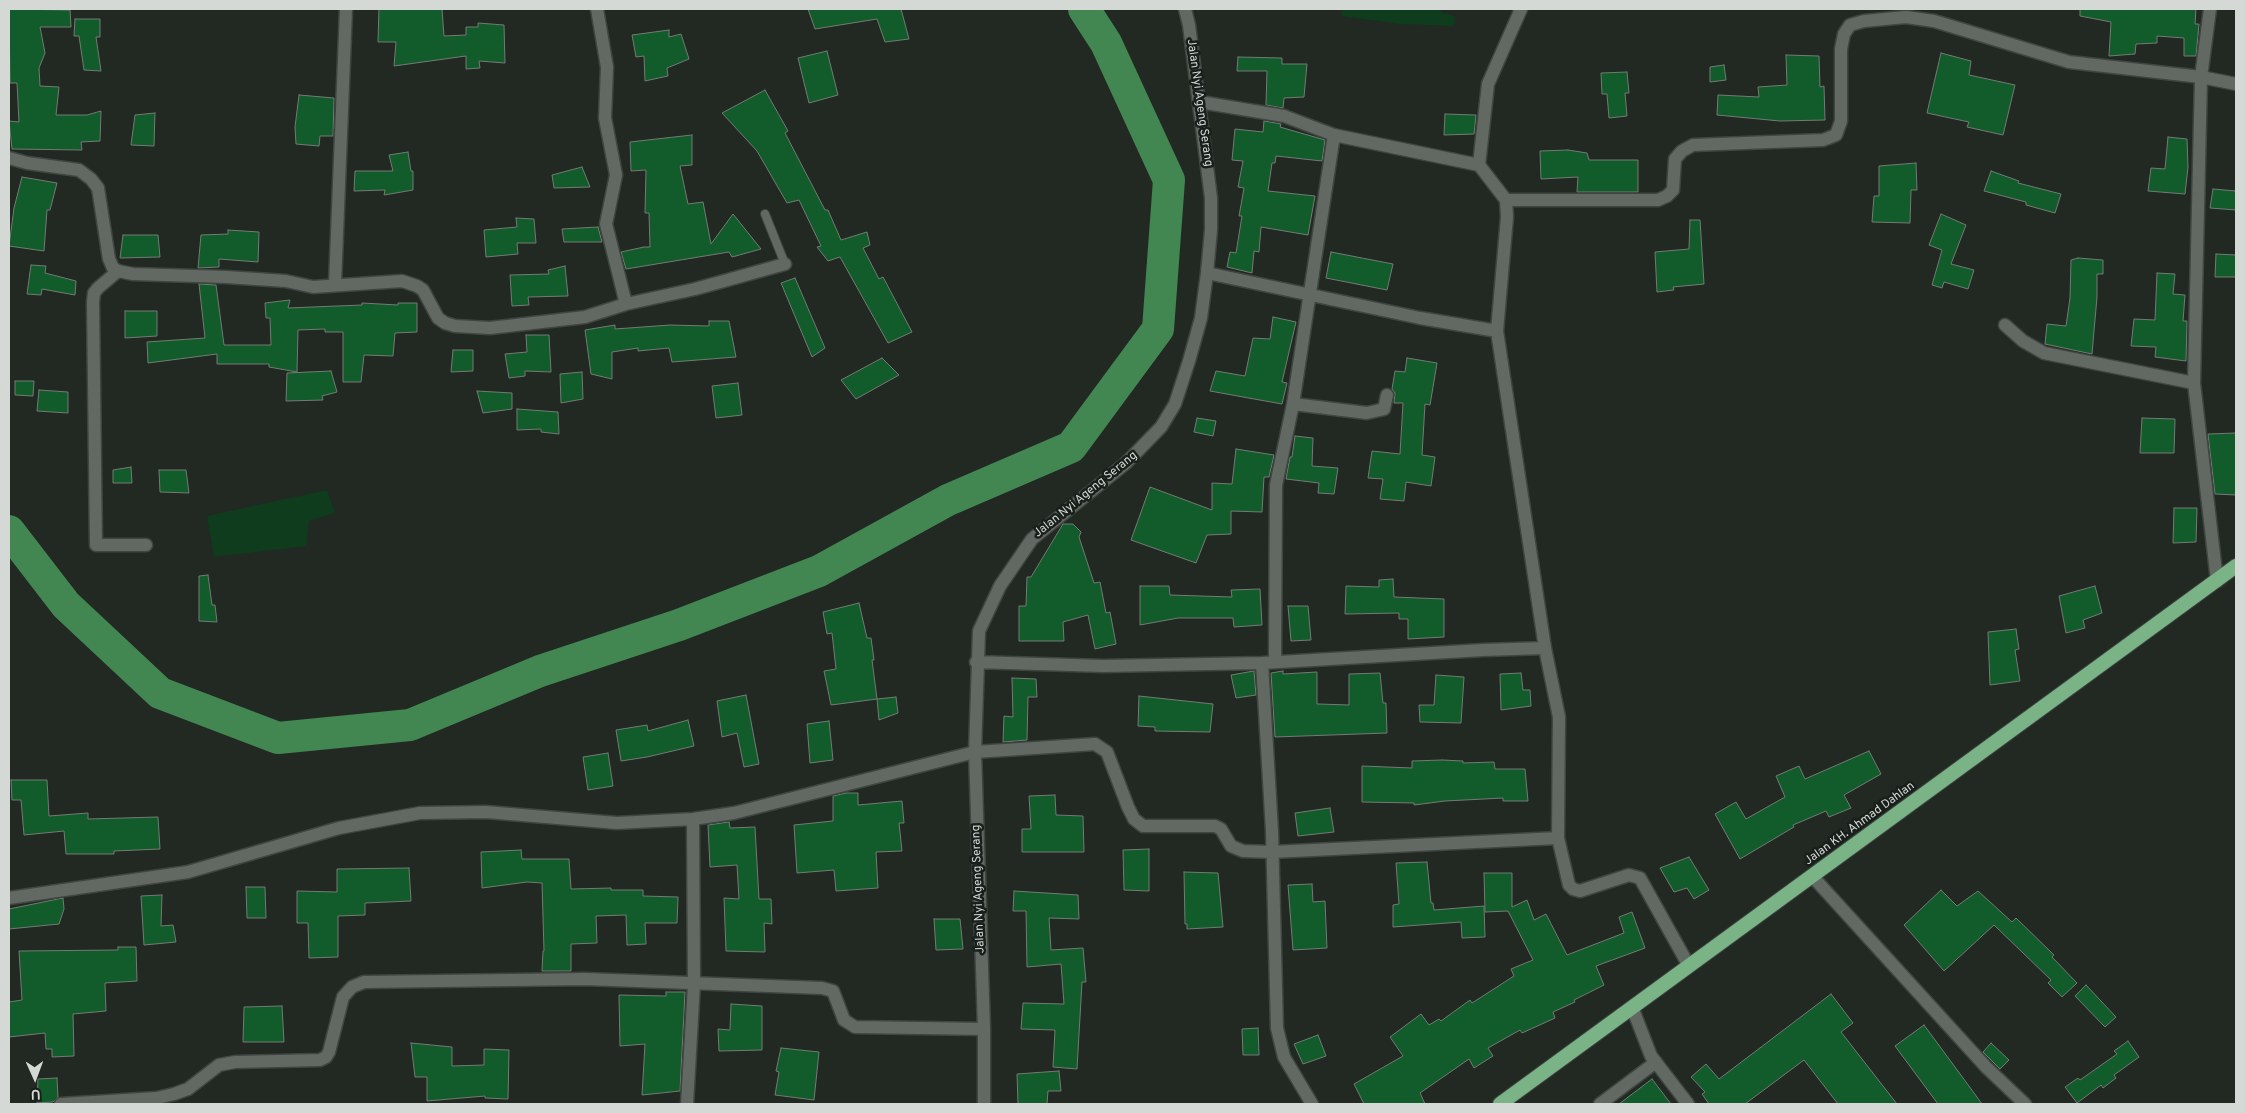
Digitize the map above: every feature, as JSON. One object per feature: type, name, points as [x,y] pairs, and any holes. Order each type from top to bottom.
[{"type":"highway","name":"Jalan KH. Ahmad Dahlan","points":[[1500,1104],[1688,966],[1814,877],[2236,566]]},
{"type":"street","points":[[335,284],[346,9]]},
{"type":"street","points":[[597,9],[607,67],[605,118],[616,175],[606,224],[626,304]]},
{"type":"street","name":"Jalan Nyi Ageng Serang","points":[[984,1104],[984,1029],[975,752],[978,631],[1000,586],[1032,538],[1126,464],[1161,427],[1170,412],[1190,361],[1200,318],[1207,273],[1211,230],[1211,198],[1200,102],[1185,9]]},
{"type":"street","points":[[1479,165],[1488,84],[1521,9]]},
{"type":"street","points":[[2210,9],[2201,77],[2194,383],[2217,581]]},
{"type":"street","points":[[1506,200],[1658,200],[1667,196],[1672,190],[1675,159],[1682,151],[1693,145],[1823,140],[1836,135],[1841,121],[1841,49],[1844,34],[1850,26],[1864,21],[1906,17],[1934,21],[2069,62],[2201,77],[2236,84]]},
{"type":"street","points":[[1200,102],[1284,116],[1334,135],[1479,165],[1506,200],[1507,218],[1497,331],[1545,648],[1559,717],[1558,838],[1569,884],[1573,889],[1580,891],[1630,875],[1640,878],[1688,966]]},
{"type":"street","points":[[1275,662],[1276,485],[1310,296],[1334,135]]},
{"type":"street","points":[[9,158],[27,163],[79,170],[91,178],[98,188],[109,259],[113,268],[118,271],[133,274],[277,280],[313,287],[335,284],[402,281],[423,290],[435,313],[445,323],[472,327],[490,328],[585,316],[626,304],[695,289],[785,264]]},
{"type":"street","points":[[118,271],[98,288],[94,293],[92,302],[96,545],[146,545]]},
{"type":"street","points":[[1207,273],[1420,318],[1497,331]]},
{"type":"street","points":[[2005,325],[2023,340],[2044,353],[2194,383]]},
{"type":"street","points":[[1292,404],[1367,413],[1384,409],[1387,395]]},
{"type":"street","points":[[976,662],[1103,666],[1262,663],[1545,648]]},
{"type":"street","points":[[1262,663],[1272,852],[1279,1042],[1284,1057],[1312,1104]]},
{"type":"street","points":[[9,898],[188,872],[339,828],[420,813],[486,812],[617,823],[693,819],[734,813],[975,752],[1095,744],[1107,752],[1128,807],[1134,819],[1143,826],[1215,826],[1221,829],[1227,842],[1237,849],[1272,852],[1558,838]]},
{"type":"street","points":[[687,1104],[694,984],[693,819]]},
{"type":"street","points":[[1814,877],[1986,1068],[2025,1104]]},
{"type":"street","points":[[61,1104],[157,1098],[174,1094],[188,1089],[219,1065],[235,1062],[320,1060],[326,1057],[329,1052],[343,997],[352,987],[364,982],[584,979],[827,989],[833,991],[844,1020],[855,1027],[984,1029]]},
{"type":"street","points":[[1632,1007],[1651,1056],[1688,1104]]},
{"type":"street","points":[[1600,1104],[1656,1062]]},
{"type":"lane","points":[[765,214],[785,264]]},
{"type":"green space","points":[[1341,9],[1441,9],[1441,12],[1455,16],[1454,26],[1400,24],[1342,16]]},
{"type":"green space","points":[[327,490],[335,513],[309,521],[306,546],[214,557],[207,516]]},
{"type":"building","points":[[9,9],[70,10],[71,27],[40,27],[45,53],[39,68],[40,86],[59,87],[56,115],[87,115],[101,111],[100,141],[81,142],[82,150],[12,149],[9,121],[19,122],[17,83],[10,83]]},
{"type":"building","points":[[379,9],[442,9],[444,36],[466,35],[466,27],[478,27],[478,23],[504,25],[505,63],[479,61],[480,68],[466,69],[466,56],[394,66],[396,42],[378,42]]},
{"type":"building","points":[[808,9],[901,9],[909,39],[885,42],[877,19],[815,29]]},
{"type":"building","points":[[2080,9],[2196,9],[2195,24],[2199,24],[2196,56],[2184,56],[2184,38],[2157,36],[2157,43],[2136,44],[2135,54],[2109,56],[2111,22],[2080,16]]},
{"type":"building","points":[[75,19],[100,19],[100,37],[96,37],[101,71],[84,70],[79,36],[74,36]]},
{"type":"building","points":[[669,30],[669,37],[681,34],[689,59],[667,68],[668,76],[645,81],[644,56],[636,57],[632,35]]},
{"type":"building","points":[[827,51],[838,95],[809,103],[798,58]]},
{"type":"building","points":[[1941,53],[1971,61],[1969,75],[2015,85],[2003,135],[1967,127],[1969,122],[1927,113]]},
{"type":"building","points":[[1786,55],[1819,56],[1820,87],[1824,86],[1825,120],[1780,121],[1717,115],[1718,95],[1759,97],[1758,87],[1787,85]]},
{"type":"building","points":[[1238,57],[1282,58],[1282,64],[1307,64],[1304,97],[1284,98],[1283,108],[1266,105],[1267,71],[1237,71]]},
{"type":"building","points":[[1724,65],[1726,80],[1710,82],[1710,67]]},
{"type":"building","points":[[1627,72],[1629,93],[1625,93],[1627,116],[1609,118],[1607,94],[1602,94],[1601,73]]},
{"type":"building","points":[[765,90],[788,131],[785,133],[825,210],[828,210],[841,240],[867,232],[870,245],[863,248],[879,279],[883,277],[912,332],[888,343],[840,257],[828,261],[817,247],[821,246],[799,200],[787,203],[757,151],[722,113]]},
{"type":"building","points":[[299,95],[334,98],[333,136],[320,136],[319,146],[296,144],[295,127]]},
{"type":"building","points":[[155,113],[154,146],[131,145],[135,115]]},
{"type":"building","points":[[1445,114],[1476,115],[1474,134],[1444,135]]},
{"type":"building","points":[[1264,121],[1281,124],[1280,127],[1325,140],[1322,161],[1276,156],[1275,163],[1272,163],[1268,191],[1315,196],[1308,235],[1261,227],[1259,252],[1254,251],[1252,273],[1227,267],[1230,252],[1236,253],[1242,216],[1239,216],[1244,188],[1238,187],[1243,161],[1232,160],[1235,129],[1263,132]]},
{"type":"building","points":[[692,135],[692,165],[680,166],[688,204],[703,202],[711,244],[733,214],[761,249],[732,257],[729,252],[626,269],[621,252],[650,247],[649,213],[645,213],[646,170],[631,171],[630,142]]},
{"type":"building","points":[[2168,137],[2187,139],[2188,167],[2185,194],[2148,191],[2151,168],[2165,169]]},
{"type":"building","points":[[1568,150],[1587,153],[1589,160],[1638,160],[1638,192],[1577,192],[1578,177],[1541,179],[1540,151]]},
{"type":"building","points":[[408,152],[411,171],[413,171],[413,190],[384,195],[385,190],[354,191],[355,171],[393,171],[389,155]]},
{"type":"building","points":[[1916,163],[1917,190],[1911,190],[1910,223],[1872,222],[1874,196],[1879,196],[1879,166]]},
{"type":"building","points":[[582,167],[590,187],[554,188],[552,175]]},
{"type":"building","points":[[1991,171],[2019,181],[2018,183],[2061,194],[2055,213],[2026,205],[2026,202],[1984,191]]},
{"type":"building","points":[[22,177],[57,183],[50,210],[47,210],[44,251],[9,246],[14,208]]},
{"type":"building","points":[[2213,189],[2236,191],[2236,210],[2210,208]]},
{"type":"building","points":[[1941,214],[1966,225],[1951,264],[1974,270],[1968,289],[1944,282],[1942,288],[1932,285],[1942,250],[1929,245]]},
{"type":"building","points":[[516,218],[534,219],[536,243],[517,243],[518,254],[486,257],[484,230],[517,227]]},
{"type":"building","points":[[1690,220],[1700,220],[1704,284],[1673,287],[1674,290],[1657,292],[1655,252],[1689,249]]},
{"type":"building","points":[[598,227],[602,242],[564,242],[562,229]]},
{"type":"building","points":[[228,230],[259,232],[258,262],[219,259],[219,267],[198,268],[201,235],[228,234]]},
{"type":"building","points":[[123,235],[158,235],[160,257],[120,258]]},
{"type":"building","points":[[1331,252],[1393,264],[1387,290],[1326,278]]},
{"type":"building","points":[[2216,254],[2236,255],[2236,277],[2215,277]]},
{"type":"building","points":[[2078,258],[2103,260],[2103,274],[2097,274],[2092,354],[2045,344],[2047,324],[2066,326],[2070,298],[2071,260]]},
{"type":"building","points":[[31,265],[46,266],[45,273],[76,281],[75,295],[42,289],[41,295],[27,294]]},
{"type":"building","points":[[565,266],[568,296],[528,297],[529,305],[512,306],[510,275],[549,274],[548,270]]},
{"type":"building","points":[[2157,273],[2175,274],[2173,294],[2185,295],[2183,321],[2187,321],[2186,361],[2155,357],[2156,347],[2131,346],[2134,319],[2155,320]]},
{"type":"building","points":[[795,278],[825,348],[812,357],[781,283]]},
{"type":"building","points":[[199,284],[216,285],[224,345],[271,345],[270,318],[266,318],[265,303],[290,300],[288,308],[362,305],[362,303],[398,305],[398,303],[417,303],[417,332],[395,333],[393,356],[364,355],[361,382],[343,382],[343,332],[325,332],[325,329],[298,330],[297,372],[269,367],[269,364],[217,364],[217,354],[148,363],[147,342],[205,338]]},
{"type":"building","points":[[125,311],[157,311],[157,336],[125,338]]},
{"type":"building","points":[[1273,317],[1296,322],[1282,382],[1287,383],[1282,404],[1210,391],[1216,371],[1245,376],[1253,338],[1270,339]]},
{"type":"building","points":[[709,321],[729,321],[736,357],[672,362],[669,348],[638,351],[638,348],[612,352],[612,379],[591,374],[585,330],[615,325],[615,329],[670,325],[709,326]]},
{"type":"building","points":[[526,335],[549,335],[551,372],[525,371],[525,376],[509,378],[505,354],[527,352]]},
{"type":"building","points":[[453,350],[473,350],[473,371],[451,372]]},
{"type":"building","points":[[882,358],[899,375],[856,399],[841,380]]},
{"type":"building","points":[[1407,358],[1437,363],[1430,405],[1425,404],[1422,455],[1435,457],[1431,486],[1406,482],[1404,501],[1380,499],[1383,479],[1368,478],[1372,451],[1400,454],[1403,403],[1394,403],[1395,393],[1392,389],[1395,371],[1405,372]]},
{"type":"building","points":[[331,371],[337,392],[322,396],[323,400],[286,401],[287,373]]},
{"type":"building","points":[[582,372],[583,399],[561,403],[560,374]]},
{"type":"building","points":[[15,381],[34,381],[33,396],[15,395]]},
{"type":"building","points":[[738,383],[742,415],[716,418],[712,386]]},
{"type":"building","points":[[39,390],[68,392],[68,413],[37,411]]},
{"type":"building","points":[[477,391],[512,393],[512,409],[483,413]]},
{"type":"building","points":[[517,409],[558,412],[559,434],[541,432],[541,429],[517,430]]},
{"type":"building","points":[[1197,418],[1216,421],[1213,436],[1194,432]]},
{"type":"building","points":[[2142,418],[2175,419],[2174,453],[2140,453]]},
{"type":"building","points":[[2236,433],[2236,495],[2215,494],[2208,434]]},
{"type":"building","points":[[1295,436],[1313,438],[1312,466],[1338,468],[1334,494],[1318,493],[1319,483],[1286,479]]},
{"type":"building","points":[[1236,449],[1274,455],[1269,477],[1264,477],[1262,512],[1231,511],[1231,534],[1207,535],[1196,563],[1131,540],[1150,487],[1212,510],[1212,483],[1232,484]]},
{"type":"building","points":[[131,467],[132,483],[113,483],[113,470]]},
{"type":"building","points":[[159,470],[186,470],[189,493],[160,492]]},
{"type":"building","points":[[2174,508],[2197,508],[2196,542],[2173,543]]},
{"type":"building","points":[[1063,524],[1073,524],[1081,532],[1079,537],[1094,583],[1100,582],[1106,613],[1110,612],[1116,644],[1095,649],[1088,615],[1063,622],[1064,641],[1019,641],[1019,606],[1026,606],[1027,577],[1031,577]]},
{"type":"building","points":[[208,575],[212,605],[215,605],[217,622],[199,621],[199,576]]},
{"type":"building","points":[[1393,579],[1394,597],[1444,599],[1444,637],[1408,639],[1408,619],[1399,619],[1399,613],[1345,614],[1346,586],[1379,587],[1379,580]]},
{"type":"building","points":[[1140,586],[1169,586],[1170,595],[1232,597],[1231,590],[1260,589],[1262,625],[1234,627],[1233,618],[1178,618],[1140,625]]},
{"type":"building","points":[[2095,586],[2102,613],[2083,620],[2085,628],[2066,633],[2059,596]]},
{"type":"building","points":[[859,603],[867,638],[871,638],[877,699],[831,705],[824,671],[836,669],[832,633],[827,634],[823,612]]},
{"type":"building","points":[[1288,606],[1308,606],[1311,640],[1291,641]]},
{"type":"building","points":[[2016,629],[2019,649],[2015,650],[2020,681],[1990,685],[1988,632]]},
{"type":"building","points":[[1254,671],[1256,695],[1236,698],[1231,675]]},
{"type":"building","points":[[1283,671],[1283,674],[1317,672],[1317,704],[1349,705],[1349,674],[1380,673],[1383,703],[1386,703],[1387,733],[1275,737],[1271,673]]},
{"type":"building","points":[[1521,673],[1523,690],[1530,690],[1531,706],[1501,710],[1500,674]]},
{"type":"building","points":[[1436,675],[1464,677],[1461,723],[1420,722],[1419,705],[1434,705]]},
{"type":"building","points":[[1012,678],[1036,679],[1037,697],[1028,697],[1027,740],[1003,742],[1004,716],[1013,717]]},
{"type":"building","points":[[746,695],[759,764],[744,767],[737,733],[722,737],[717,701]]},
{"type":"building","points":[[1139,696],[1213,704],[1210,732],[1155,731],[1155,727],[1138,726]]},
{"type":"building","points":[[896,697],[898,713],[879,720],[877,699]]},
{"type":"building","points":[[688,720],[694,746],[621,761],[616,730],[647,725],[648,731]]},
{"type":"building","points":[[829,721],[833,760],[810,763],[807,724]]},
{"type":"building","points":[[1869,751],[1881,774],[1844,795],[1851,808],[1829,817],[1826,811],[1793,825],[1794,827],[1740,859],[1715,814],[1736,802],[1746,819],[1785,797],[1776,776],[1799,766],[1805,779]]},
{"type":"building","points":[[608,753],[613,786],[588,790],[583,757]]},
{"type":"building","points":[[1412,761],[1463,761],[1463,763],[1494,762],[1495,769],[1525,769],[1528,801],[1503,801],[1503,798],[1445,801],[1414,805],[1414,803],[1362,802],[1362,766],[1412,768]]},
{"type":"building","points":[[11,780],[47,780],[49,816],[88,813],[88,819],[158,817],[160,849],[114,851],[114,854],[66,854],[64,831],[24,835],[21,800],[12,800]]},
{"type":"building","points":[[858,793],[858,805],[902,801],[904,823],[899,823],[902,851],[876,852],[878,888],[836,891],[834,870],[797,873],[794,825],[833,821],[833,796]]},
{"type":"building","points":[[1055,795],[1056,815],[1083,816],[1084,852],[1022,852],[1022,829],[1031,829],[1029,796]]},
{"type":"building","points":[[1330,808],[1334,832],[1298,836],[1295,813]]},
{"type":"building","points":[[729,822],[730,828],[755,827],[759,899],[771,899],[772,924],[764,923],[765,952],[726,951],[724,898],[739,899],[737,865],[710,867],[708,825]]},
{"type":"building","points":[[1149,849],[1149,891],[1124,890],[1123,850]]},
{"type":"building","points":[[521,850],[522,859],[569,859],[571,889],[611,888],[611,890],[643,890],[643,896],[678,897],[677,923],[645,923],[646,944],[627,945],[626,915],[596,916],[597,943],[571,944],[571,971],[542,971],[544,951],[542,883],[527,882],[482,888],[481,852]]},
{"type":"building","points":[[1689,857],[1709,890],[1694,899],[1687,888],[1674,892],[1660,868]]},
{"type":"building","points":[[1427,862],[1431,903],[1433,903],[1434,910],[1484,906],[1485,937],[1462,938],[1461,922],[1393,927],[1393,905],[1399,904],[1396,863]]},
{"type":"building","points":[[409,868],[411,901],[365,903],[365,915],[338,916],[338,957],[309,958],[308,923],[297,923],[297,891],[337,892],[337,869]]},
{"type":"building","points":[[1184,872],[1218,873],[1223,927],[1187,929],[1187,924],[1185,924]]},
{"type":"building","points":[[1484,873],[1512,873],[1512,907],[1527,900],[1534,920],[1546,914],[1567,955],[1624,933],[1619,917],[1632,912],[1645,948],[1596,966],[1604,985],[1553,1012],[1555,1018],[1522,1033],[1520,1030],[1488,1048],[1493,1056],[1474,1068],[1469,1059],[1420,1093],[1425,1104],[1364,1104],[1354,1084],[1403,1056],[1390,1037],[1421,1014],[1429,1025],[1439,1019],[1441,1021],[1470,1000],[1472,1003],[1514,976],[1511,969],[1533,960],[1508,911],[1485,912]]},
{"type":"building","points":[[1312,884],[1313,902],[1325,901],[1327,948],[1293,950],[1288,885]]},
{"type":"building","points":[[246,887],[265,887],[266,918],[247,918]]},
{"type":"building","points":[[1941,890],[1957,906],[1978,891],[2012,922],[2016,918],[2054,955],[2052,957],[2077,983],[2062,997],[2048,983],[2051,980],[1994,925],[1944,971],[1904,925]]},
{"type":"building","points":[[1014,891],[1078,895],[1079,919],[1049,918],[1051,950],[1083,948],[1086,982],[1082,982],[1077,1069],[1053,1067],[1055,1030],[1021,1029],[1023,1003],[1064,1004],[1061,964],[1027,967],[1026,911],[1013,911]]},
{"type":"building","points":[[162,895],[161,926],[173,925],[176,942],[144,945],[141,896]]},
{"type":"building","points":[[63,898],[64,909],[59,924],[9,929],[9,909]]},
{"type":"building","points":[[934,919],[960,919],[963,949],[936,950]]},
{"type":"building","points":[[118,947],[136,947],[137,981],[105,983],[106,1011],[73,1014],[74,1056],[52,1057],[52,1049],[46,1049],[45,1033],[9,1037],[9,1002],[22,1000],[19,951],[118,950]]},
{"type":"building","points":[[2086,985],[2116,1017],[2105,1027],[2075,996]]},
{"type":"building","points":[[666,992],[685,992],[680,1091],[642,1095],[645,1044],[620,1046],[619,995],[666,996]]},
{"type":"building","points":[[1831,994],[1853,1023],[1841,1032],[1897,1104],[1838,1104],[1804,1060],[1745,1104],[1709,1104],[1702,1094],[1705,1092],[1691,1077],[1706,1064],[1719,1079]]},
{"type":"building","points":[[731,1004],[762,1006],[762,1050],[719,1051],[718,1029],[730,1030]]},
{"type":"building","points":[[282,1006],[284,1042],[243,1042],[244,1007]]},
{"type":"building","points":[[1924,1025],[1982,1104],[1938,1104],[1895,1046]]},
{"type":"building","points":[[1258,1028],[1259,1055],[1243,1055],[1242,1029]]},
{"type":"building","points":[[1318,1035],[1326,1056],[1303,1064],[1294,1044]]},
{"type":"building","points":[[2128,1041],[2139,1057],[2114,1075],[2116,1078],[2103,1088],[2101,1085],[2077,1103],[2065,1087],[2078,1078],[2080,1080],[2117,1054],[2114,1051]]},
{"type":"building","points":[[411,1043],[452,1047],[452,1066],[484,1065],[484,1049],[509,1050],[508,1099],[485,1098],[485,1096],[427,1101],[427,1077],[415,1077]]},
{"type":"building","points":[[1991,1043],[2009,1060],[2000,1069],[1983,1052]]},
{"type":"building","points":[[781,1048],[819,1052],[814,1100],[775,1095],[779,1072],[776,1071]]},
{"type":"building","points":[[1059,1071],[1061,1091],[1048,1091],[1047,1104],[1018,1104],[1017,1074]]},
{"type":"building","points":[[57,1078],[58,1097],[53,1102],[37,1103],[38,1079]]},
{"type":"building","points":[[1652,1079],[1671,1104],[1619,1104]]},
{"type":"waterway","points":[[9,531],[66,605],[160,693],[278,738],[410,725],[540,671],[679,625],[819,571],[948,500],[1071,447],[1158,329],[1169,180],[1106,43],[1084,9]]}]
